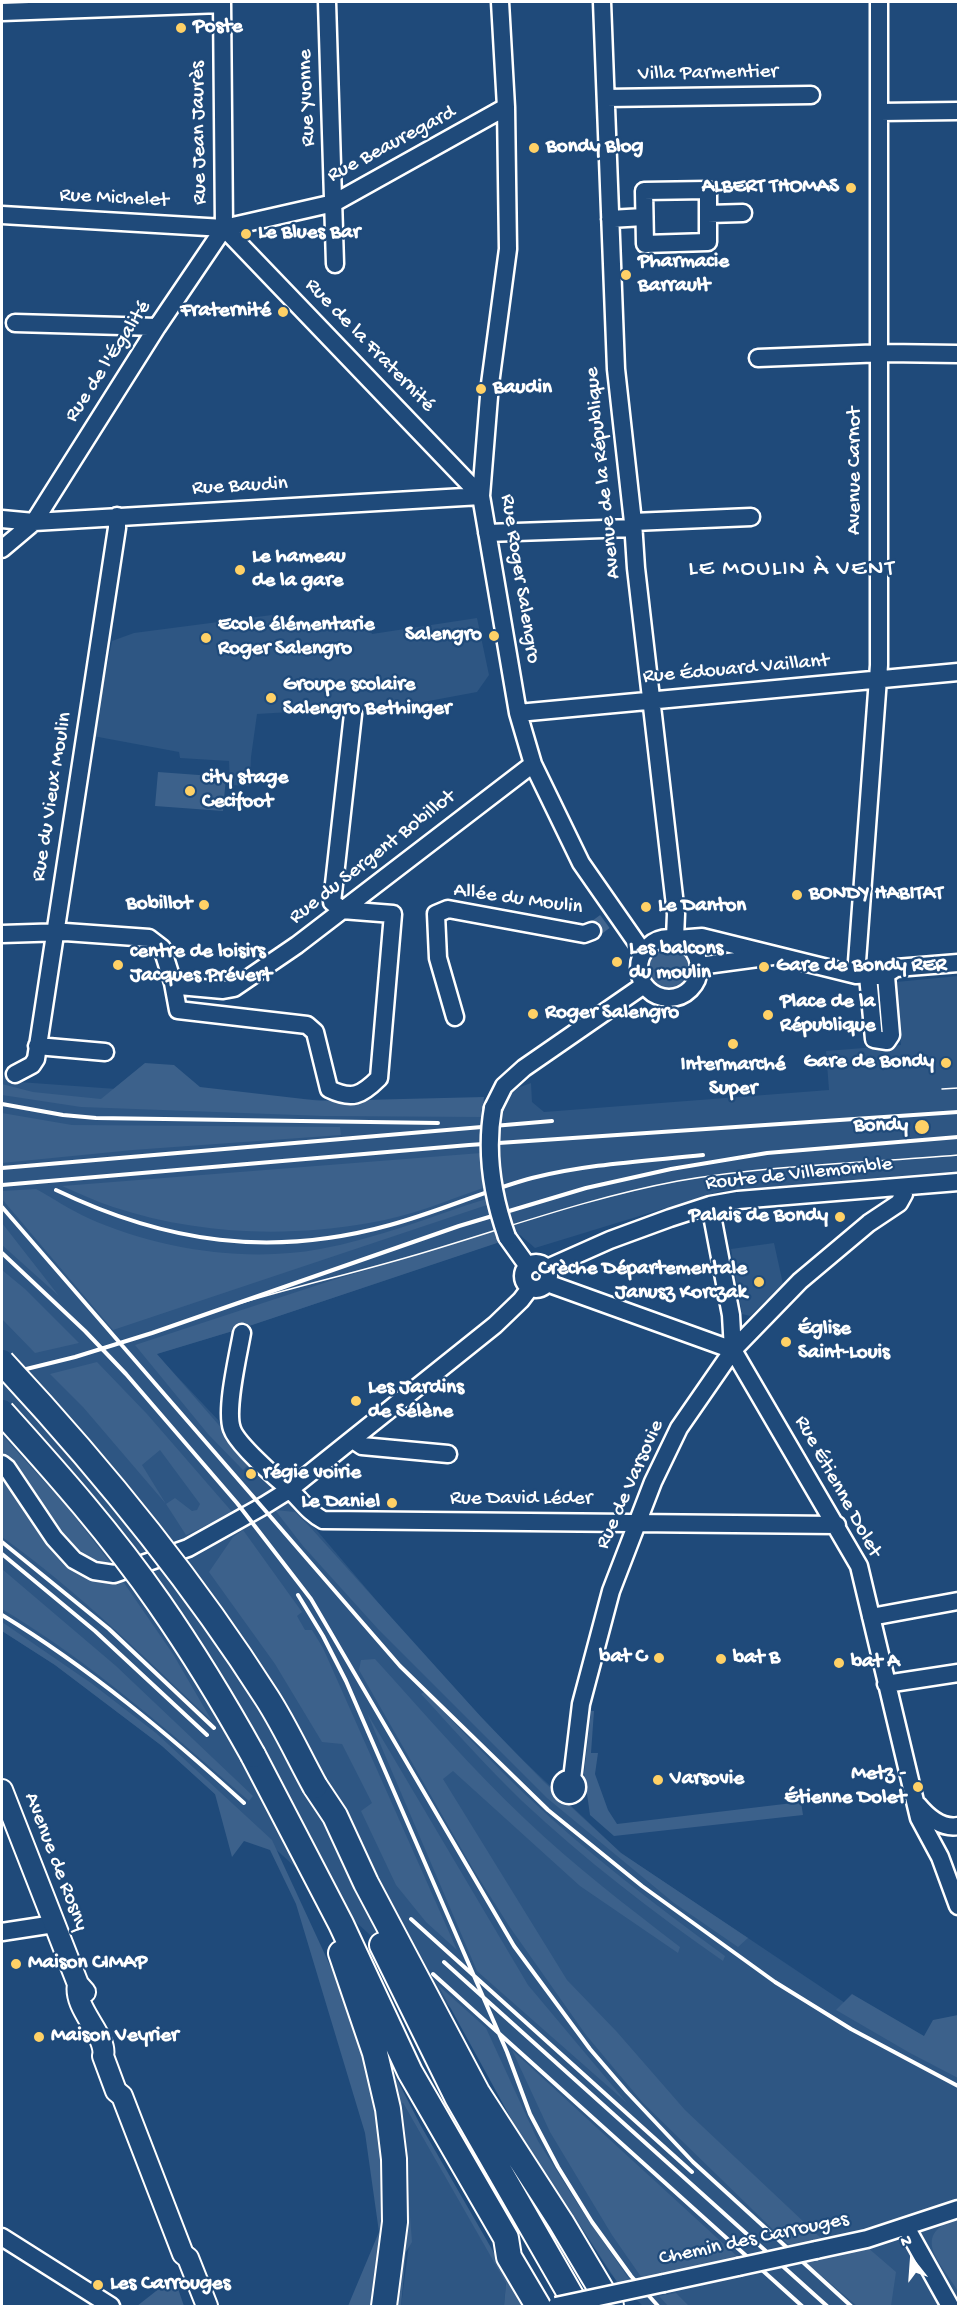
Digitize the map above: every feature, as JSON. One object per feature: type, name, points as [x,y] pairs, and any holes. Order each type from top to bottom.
[{"type":"highway","points":[[2,1362],[89,1458],[144,1525],[217,1622],[268,1701],[315,1786],[335,1816],[366,1883],[477,2092],[561,2222],[611,2307]]},
{"type":"highway","points":[[2,1412],[95,1519],[158,1602],[221,1698],[341,1924],[410,2072],[507,2238],[519,2248],[555,2307]]},
{"type":"highway","points":[[315,1786],[321,1822],[424,2032],[457,2097],[577,2307]]},
{"type":"highway","points":[[341,1924],[341,1957],[375,2053],[388,2109],[394,2159],[395,2222],[384,2307]]},
{"type":"highway","points":[[507,2238],[509,2257],[538,2307]]},
{"type":"main road","name":"Avenue de Rosny","points":[[2,1790],[78,1984],[77,1990],[89,2024],[95,2028],[104,2051],[103,2056],[107,2069],[116,2091],[122,2096],[183,2254],[188,2258],[207,2307]]},
{"type":"main road","name":"Avenue de Rosny","points":[[183,2254],[181,2261],[194,2307]]},
{"type":"street","name":"Rue Yvonne","points":[[327,2],[335,264]]},
{"type":"street","name":"Rue Roger Salengro","points":[[500,2],[506,107],[508,249],[490,384],[481,496],[519,713],[533,764],[581,863],[611,918],[643,952]]},
{"type":"street","name":"Avenue de la République","points":[[602,2],[616,369],[650,700],[676,914],[676,939]]},
{"type":"street","name":"Avenue Carnot","points":[[879,2],[879,678],[863,975],[871,1042],[883,1044],[895,1040],[888,973]]},
{"type":"street","points":[[2,12],[222,3]]},
{"type":"street","name":"Rue Jean Jaurès","points":[[222,3],[224,228]]},
{"type":"street","name":"Villa Parmentier","points":[[606,98],[811,95]]},
{"type":"street","name":"Rue Beauregard","points":[[224,228],[334,203],[506,107]]},
{"type":"street","points":[[880,112],[958,111]]},
{"type":"street","points":[[708,190],[708,242],[645,244],[644,217],[644,191],[708,190]]},
{"type":"street","points":[[708,214],[743,213]]},
{"type":"street","name":"Rue Michelet","points":[[2,215],[224,228]]},
{"type":"street","points":[[610,219],[644,217]]},
{"type":"street","name":"Rue de l'Égalité","points":[[2,549],[34,522],[157,327],[224,228]]},
{"type":"street","name":"Rue de la Fraternité","points":[[224,228],[481,496]]},
{"type":"street","points":[[15,323],[157,327]]},
{"type":"street","points":[[758,358],[958,354]]},
{"type":"street","name":"Rue Baudin","points":[[2,519],[34,522],[481,496]]},
{"type":"street","name":"Rue du Vieux Moulin","points":[[15,1074],[32,1065],[36,1059],[117,516]]},
{"type":"street","points":[[487,533],[751,517]]},
{"type":"street","name":"Rue Édouard Vaillant","points":[[519,713],[958,672]]},
{"type":"street","points":[[2,934],[55,933],[149,938],[162,948],[173,982],[178,1010],[307,1025],[315,1032],[329,1089],[345,1096],[364,1092],[379,1078],[393,914],[342,910],[332,902],[353,714]]},
{"type":"street","name":"Rue du Sergent Bobillot","points":[[173,982],[179,986],[223,990],[234,988],[297,945],[533,764]]},
{"type":"street","name":"Allée du Moulin","points":[[455,1017],[438,958],[436,914],[448,909],[584,934],[592,931]]},
{"type":"street","points":[[676,939],[693,949],[699,966],[696,982],[691,989],[676,997],[658,996],[644,985],[639,969],[643,952],[657,940],[702,937],[863,975],[888,973],[896,969],[958,963]]},
{"type":"street","points":[[699,966],[776,956]]},
{"type":"street","points":[[527,1265],[507,1237],[497,1209],[491,1177],[489,1136],[493,1108],[504,1086],[524,1068],[644,985]]},
{"type":"street","points":[[37,1046],[105,1052]]},
{"type":"street","name":"Route de Villemomble","points":[[547,1276],[610,1240],[710,1205],[738,1200],[958,1182]]},
{"type":"street","name":"Rue de Varsovie","points":[[572,1779],[581,1704],[611,1591],[652,1482],[679,1428],[733,1350],[800,1281],[869,1223],[898,1203],[903,1194],[903,1187]]},
{"type":"street","name":"Rue Étienne Dolet","points":[[710,1205],[731,1315],[733,1350],[859,1566],[919,1818],[940,1857],[958,1906]]},
{"type":"street","points":[[547,1276],[537,1289],[530,1288],[522,1277],[527,1265],[535,1262],[547,1276],[733,1350]]},
{"type":"street","points":[[2,1464],[54,1538],[74,1560],[94,1571],[114,1575],[188,1548],[290,1490],[495,1325],[530,1288]]},
{"type":"street","name":"Rue David Léder","points":[[242,1333],[230,1415],[232,1431],[272,1477],[290,1490],[315,1515],[334,1522],[837,1525]]},
{"type":"street","points":[[353,1440],[362,1446],[448,1454]]},
{"type":"street","points":[[871,1617],[958,1601]]},
{"type":"street","points":[[886,1684],[958,1673]]},
{"type":"street","points":[[915,1802],[926,1815],[951,1826]]},
{"type":"street","points":[[2,1932],[54,1924]]},
{"type":"street","name":"Chemin des Carrouges","points":[[555,2307],[816,2250],[906,2227],[958,2209]]},
{"type":"street","points":[[906,2227],[950,2307]]},
{"type":"street","points":[[2,2237],[111,2307]]},
{"type":"shaded area","name":"Groupe scolaire Salengro Bethinger","points":[[272,615],[278,631],[363,616],[372,634],[477,618],[489,675],[477,692],[407,705],[257,714],[251,757],[250,786],[230,785],[229,761],[180,758],[179,752],[93,736],[112,641],[134,633]]},
{"type":"shaded area","name":"city stage Cecifoot","points":[[158,772],[226,777],[223,811],[155,806]]},
{"type":"shaded area","points":[[669,948],[677,949],[684,954],[689,961],[689,977],[684,984],[677,989],[669,990],[661,989],[654,984],[649,977],[648,969],[649,961],[654,954],[661,949]]},
{"type":"shaded area","points":[[958,976],[958,1171],[721,1191],[535,1248],[520,1235],[246,1327],[156,1354],[268,1473],[405,1634],[508,1746],[621,1853],[863,2015],[958,2068],[958,2306],[643,2306],[611,2274],[514,2124],[456,2013],[162,1746],[55,1665],[2,1631],[2,1075],[19,1082],[256,1099],[479,1102],[531,1083],[532,1102],[544,1112],[829,1090],[826,1051],[901,1045],[896,982]]},
{"type":"shaded area","points":[[145,1063],[174,1065],[200,1087],[321,1101],[484,1097],[481,1117],[324,1116],[81,1107],[2,1095],[2,1084],[33,1092],[101,1099]]},
{"type":"shaded area","points":[[2,1113],[72,1125],[340,1127],[341,1135],[133,1150],[2,1163]]},
{"type":"shaded area","points":[[481,1153],[483,1188],[398,1217],[305,1231],[240,1231],[176,1223],[113,1207],[62,1186]]},
{"type":"shaded area","points":[[36,1189],[81,1215],[114,1229],[172,1245],[232,1254],[292,1253],[341,1245],[486,1199],[487,1205],[113,1330],[2,1199],[2,1191]]},
{"type":"shaded area","points":[[2,1223],[59,1296],[2,1245]]},
{"type":"shaded area","points":[[496,1231],[500,1242],[246,1327],[157,1354],[251,1462],[243,1470],[208,1434],[135,1345],[330,1281]]},
{"type":"shaded area","name":"Crèche Départementale Janusz Korczak","points":[[774,1243],[783,1284],[750,1316],[742,1314],[731,1249]]},
{"type":"shaded area","points":[[2,1270],[25,1289],[79,1343],[35,1353],[2,1319]]},
{"type":"shaded area","points":[[97,1362],[147,1414],[233,1513],[186,1535],[166,1504],[83,1407],[50,1374]],"holes":[[[160,1450],[200,1504],[197,1510],[192,1511],[175,1498],[166,1504],[142,1465]]]},
{"type":"shaded area","points":[[2,1435],[69,1509],[112,1565],[85,1557],[72,1548],[61,1535],[24,1477],[2,1453]]},
{"type":"shaded area","points":[[2,1476],[48,1546],[61,1560],[76,1571],[96,1578],[122,1580],[173,1654],[212,1721],[84,1602],[2,1537]]},
{"type":"shaded area","points":[[275,1510],[295,1512],[481,1717],[543,1781],[621,1853],[748,1938],[738,1947],[674,1903],[547,1798],[378,1629],[303,1546]]},
{"type":"shaded area","points":[[243,1530],[302,1612],[297,1616],[305,1630],[312,1630],[323,1648],[457,1950],[426,1922],[396,1885],[361,1811],[372,1803],[342,1744],[322,1742],[275,1664],[209,1572],[233,1537]]},
{"type":"shaded area","points":[[2,1569],[116,1666],[253,1796],[249,1801],[99,1675],[2,1609]]},
{"type":"shaded area","points":[[2,1622],[91,1683],[156,1733],[272,1840],[334,1974],[377,2091],[387,2163],[378,2306],[348,2306],[379,2232],[365,2133],[296,1904],[270,1850],[244,1841],[232,1857],[215,1794],[162,1746],[55,1665],[2,1631]]},
{"type":"shaded area","points":[[375,1659],[467,1761],[525,1819],[582,1869],[680,1947],[678,1953],[580,1886],[453,1771],[443,1779],[567,1980],[617,2032],[685,2110],[823,2240],[792,2248],[643,2103],[586,2035],[509,1926],[473,1869],[359,1670],[361,1660]]},
{"type":"shaded area","points":[[424,1692],[501,1771],[551,1818],[624,1880],[725,1956],[723,1961],[620,1885],[546,1823],[471,1748],[421,1694]]},
{"type":"shaded area","points":[[591,1711],[594,1711],[591,1753],[598,1753],[595,1774],[608,1810],[617,1824],[801,1802],[803,1815],[614,1836],[590,1815],[584,1773]]},
{"type":"shaded area","points":[[367,1713],[528,1985],[627,2103],[477,1971]]},
{"type":"shaded area","points":[[438,1985],[486,2028],[538,2141],[631,2282],[619,2285],[514,2124]]},
{"type":"shaded area","points":[[852,1994],[924,2036],[933,2020],[958,2015],[958,2078],[836,2010]]},
{"type":"shaded area","points":[[512,2050],[740,2259],[644,2281],[612,2235],[550,2132]]},
{"type":"shaded area","points":[[389,2064],[421,2126],[524,2305],[504,2306],[506,2283],[403,2103],[398,2106],[404,2139],[412,2242],[406,2252],[401,2306],[394,2306]]},
{"type":"shaded area","points":[[402,2101],[506,2282],[504,2306],[401,2306],[409,2244],[409,2178],[405,2133],[397,2103]]},
{"type":"shaded area","points":[[958,2217],[958,2291],[937,2259],[932,2241],[935,2232],[943,2224]]},
{"type":"shaded area","points":[[867,2247],[896,2272],[891,2306],[857,2306],[804,2261]]},
{"type":"shaded area","points":[[174,2277],[184,2306],[137,2306]]},
{"type":"shaded area","points":[[676,2293],[689,2306],[668,2306],[659,2296]]},
{"type":"tunnel","points":[[592,931],[607,920]]},
{"type":"tram line","points":[[942,1089],[958,1088]]},
{"type":"tram line","points":[[228,1307],[412,1256],[577,1205],[644,1188],[748,1171],[958,1155]]},
{"type":"railway","points":[[2,1104],[63,1115],[96,1118],[438,1123]]},
{"type":"railway","points":[[2,1185],[469,1145],[958,1112]]},
{"type":"railway","points":[[2,1168],[552,1121]]},
{"type":"railway","points":[[2,1375],[75,1357],[152,1333],[459,1226],[586,1188],[671,1169],[767,1153],[958,1137]]},
{"type":"railway","points":[[56,1190],[97,1208],[179,1233],[220,1240],[303,1241],[346,1235],[390,1225],[514,1183],[553,1173],[703,1155]]},
{"type":"railway","points":[[2,1207],[400,1666],[548,1810],[642,1886],[775,1982],[851,2029],[958,2086]]},
{"type":"railway","points":[[2,1253],[85,1331],[126,1374],[237,1503],[311,1599],[514,1946],[590,2049],[693,2162],[851,2306]]},
{"type":"railway","points":[[2,1542],[109,1629],[214,1728]]},
{"type":"railway","points":[[2,1554],[95,1631],[207,1735]]},
{"type":"railway","points":[[298,1595],[323,1636],[346,1681],[507,2052],[530,2114],[558,2167],[592,2222],[631,2276],[658,2306]]},
{"type":"railway","points":[[2,1615],[66,1657],[127,1703],[244,1803]]},
{"type":"railway","points":[[411,1919],[692,2172]]},
{"type":"railway","points":[[444,1962],[827,2306]]},
{"type":"railway","points":[[433,1974],[802,2306]]},
{"type":"place","name":"Poste","points":[[181,28]]},
{"type":"place","name":"Bondy Blog","points":[[534,148]]},
{"type":"place","name":"ALBERT THOMAS","points":[[851,188]]},
{"type":"place","name":"Le Blues Bar","points":[[246,234]]},
{"type":"place","name":"Pharmacie Barrault","points":[[626,275]]},
{"type":"place","name":"Fraternité","points":[[283,312]]},
{"type":"place","name":"Baudin","points":[[481,389]]},
{"type":"place","name":"Le hameau de la gare","points":[[240,570]]},
{"type":"place","name":"Salengro","points":[[494,636]]},
{"type":"place","name":"Ecole élémentarie Roger Salengro","points":[[206,638]]},
{"type":"place","name":"Groupe scolaire Salengro Bethinger","points":[[271,698]]},
{"type":"place","name":"city stage Cecifoot","points":[[190,791]]},
{"type":"place","name":"BONDY HABITAT","points":[[797,895]]},
{"type":"place","name":"Bobillot","points":[[204,905]]},
{"type":"place","name":"Le Danton","points":[[646,907]]},
{"type":"place","name":"Les balcons du moulin","points":[[617,962]]},
{"type":"place","name":"centre de loisirs Jacques Prévert","points":[[118,965]]},
{"type":"place","name":"Gare de Bondy RER","points":[[764,967]]},
{"type":"place","name":"Roger Salengro","points":[[533,1014]]},
{"type":"place","name":"Place de la République","points":[[768,1015]]},
{"type":"place","name":"Intermarché Super","points":[[733,1044]]},
{"type":"place","name":"Gare de Bondy","points":[[946,1063]]},
{"type":"place","name":"Bondy","points":[[922,1127]]},
{"type":"place","name":"Palais de Bondy","points":[[840,1217]]},
{"type":"place","name":"Crèche Départementale Janusz Korczak","points":[[759,1282]]},
{"type":"place","name":"Église Saint-Louis","points":[[786,1342]]},
{"type":"place","name":"Les Jardins de Sélène","points":[[356,1401]]},
{"type":"place","name":"régie voirie","points":[[251,1474]]},
{"type":"place","name":"Le Daniel","points":[[392,1503]]},
{"type":"place","name":"bat C","points":[[659,1658]]},
{"type":"place","name":"bat B","points":[[721,1659]]},
{"type":"place","name":"bat A","points":[[839,1663]]},
{"type":"place","name":"Varsovie","points":[[658,1780]]},
{"type":"place","name":"Metz - Étienne Dolet","points":[[918,1787]]},
{"type":"place","name":"Maison CIMAP","points":[[16,1964]]},
{"type":"place","name":"Maison Veyrier","points":[[39,2037]]},
{"type":"place","name":"Les Carrouges","points":[[98,2285]]},
{"type":"district","name":"LE MOULIN À VENT","points":[[792,570]]}]
